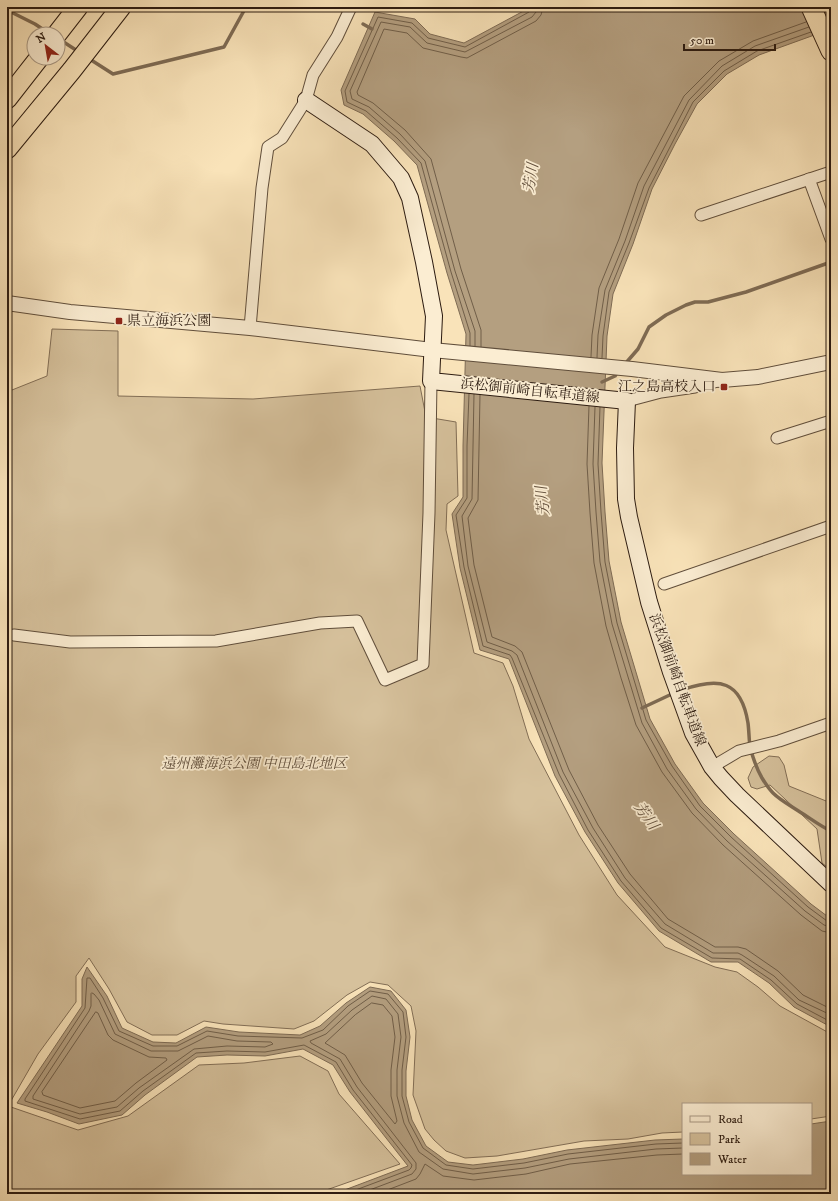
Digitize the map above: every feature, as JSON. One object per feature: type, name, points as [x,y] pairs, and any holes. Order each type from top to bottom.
[{"type":"highway","points":[[7,149],[72,70],[121,7]]},
{"type":"highway","points":[[811,7],[829,46]]},
{"type":"highway","points":[[7,99],[33,66]]},
{"type":"main road","points":[[306,100],[372,144],[401,178],[410,198],[434,316],[436,350],[431,381]]},
{"type":"main road","name":"浜松御前崎自転車道線","points":[[431,381],[627,401],[625,448],[626,498],[638,560],[649,602],[693,734],[712,767],[737,795],[831,884]]},
{"type":"street","points":[[250,328],[262,188],[268,148],[282,138],[306,100],[313,75],[337,37],[351,7]]},
{"type":"street","points":[[700,215],[831,172]]},
{"type":"street","points":[[809,179],[831,239]]},
{"type":"street","points":[[7,303],[70,312],[250,328],[436,350],[632,369],[722,380]]},
{"type":"street","points":[[627,401],[661,392],[695,387],[722,380],[758,377],[831,362]]},
{"type":"street","points":[[14,635],[70,642],[216,641],[320,623],[357,621],[385,680],[423,664],[431,381]]},
{"type":"street","points":[[777,438],[831,421]]},
{"type":"street","points":[[664,584],[831,526]]},
{"type":"street","points":[[712,767],[739,751],[779,741],[831,723]]},
{"type":"green space","name":"遠州灘海浜公園 中田島北地区","points":[[52,329],[118,331],[118,396],[253,399],[420,386],[426,417],[456,422],[458,496],[447,504],[446,530],[474,653],[503,663],[513,686],[529,739],[579,835],[617,895],[665,947],[715,967],[737,972],[758,987],[780,1006],[831,1034],[831,1116],[812,1119],[812,1103],[682,1103],[682,1132],[662,1133],[628,1139],[584,1141],[497,1156],[465,1158],[446,1151],[425,1129],[413,1095],[416,1031],[411,1006],[388,985],[370,982],[347,995],[314,1021],[294,1029],[223,1024],[204,1021],[177,1035],[152,1035],[127,1022],[109,989],[89,958],[76,976],[76,1002],[38,1054],[8,1106],[78,1130],[128,1116],[199,1065],[244,1063],[300,1056],[328,1071],[339,1094],[400,1164],[315,1194],[7,1194],[7,390],[12,390],[47,376]]},
{"type":"green space","points":[[769,756],[779,757],[784,765],[789,786],[831,803],[831,870],[822,863],[817,829],[770,785],[757,789],[751,787],[748,778],[753,767]]},
{"type":"water","name":"芳川","points":[[531,7],[831,7],[831,29],[759,55],[727,74],[697,104],[652,189],[633,244],[613,294],[607,336],[602,463],[609,561],[621,622],[650,719],[675,764],[703,803],[734,834],[811,904],[831,919],[831,1027],[794,1007],[769,983],[738,962],[711,962],[659,931],[618,883],[585,832],[555,776],[509,659],[480,650],[460,568],[452,514],[463,497],[466,334],[447,273],[417,165],[394,141],[363,114],[344,105],[341,90],[375,12],[415,19],[430,34],[464,43]]},
{"type":"water","points":[[87,967],[107,996],[122,1028],[153,1042],[176,1043],[206,1027],[239,1032],[300,1035],[320,1026],[346,1003],[370,987],[391,991],[406,1010],[410,1037],[406,1071],[406,1096],[412,1120],[426,1146],[448,1162],[473,1165],[523,1159],[567,1150],[655,1140],[682,1139],[682,1175],[812,1175],[812,1124],[831,1121],[831,1194],[334,1194],[408,1166],[350,1092],[333,1065],[303,1049],[265,1056],[227,1055],[197,1057],[145,1095],[122,1115],[79,1124],[17,1103],[82,1006],[82,979]]},
{"type":"waterway","points":[[88,58],[113,74],[224,47],[246,7]]},
{"type":"waterway","points":[[7,10],[38,26]]},
{"type":"waterway","points":[[363,24],[372,29]]},
{"type":"waterway","points":[[66,44],[79,52]]},
{"type":"waterway","points":[[625,364],[638,349],[649,327],[666,315],[686,305],[695,302],[708,302],[746,292],[831,262]]},
{"type":"waterway","points":[[602,382],[615,376],[618,371]]},
{"type":"waterway","points":[[682,690],[695,686],[717,683],[734,690],[745,709],[751,751],[758,770],[766,784],[782,801],[831,831]]},
{"type":"waterway","points":[[642,708],[674,693]]},
{"type":"place","name":"県立海浜公園","points":[[119,321]]},
{"type":"place","name":"江之島高校入口","points":[[724,387]]}]
